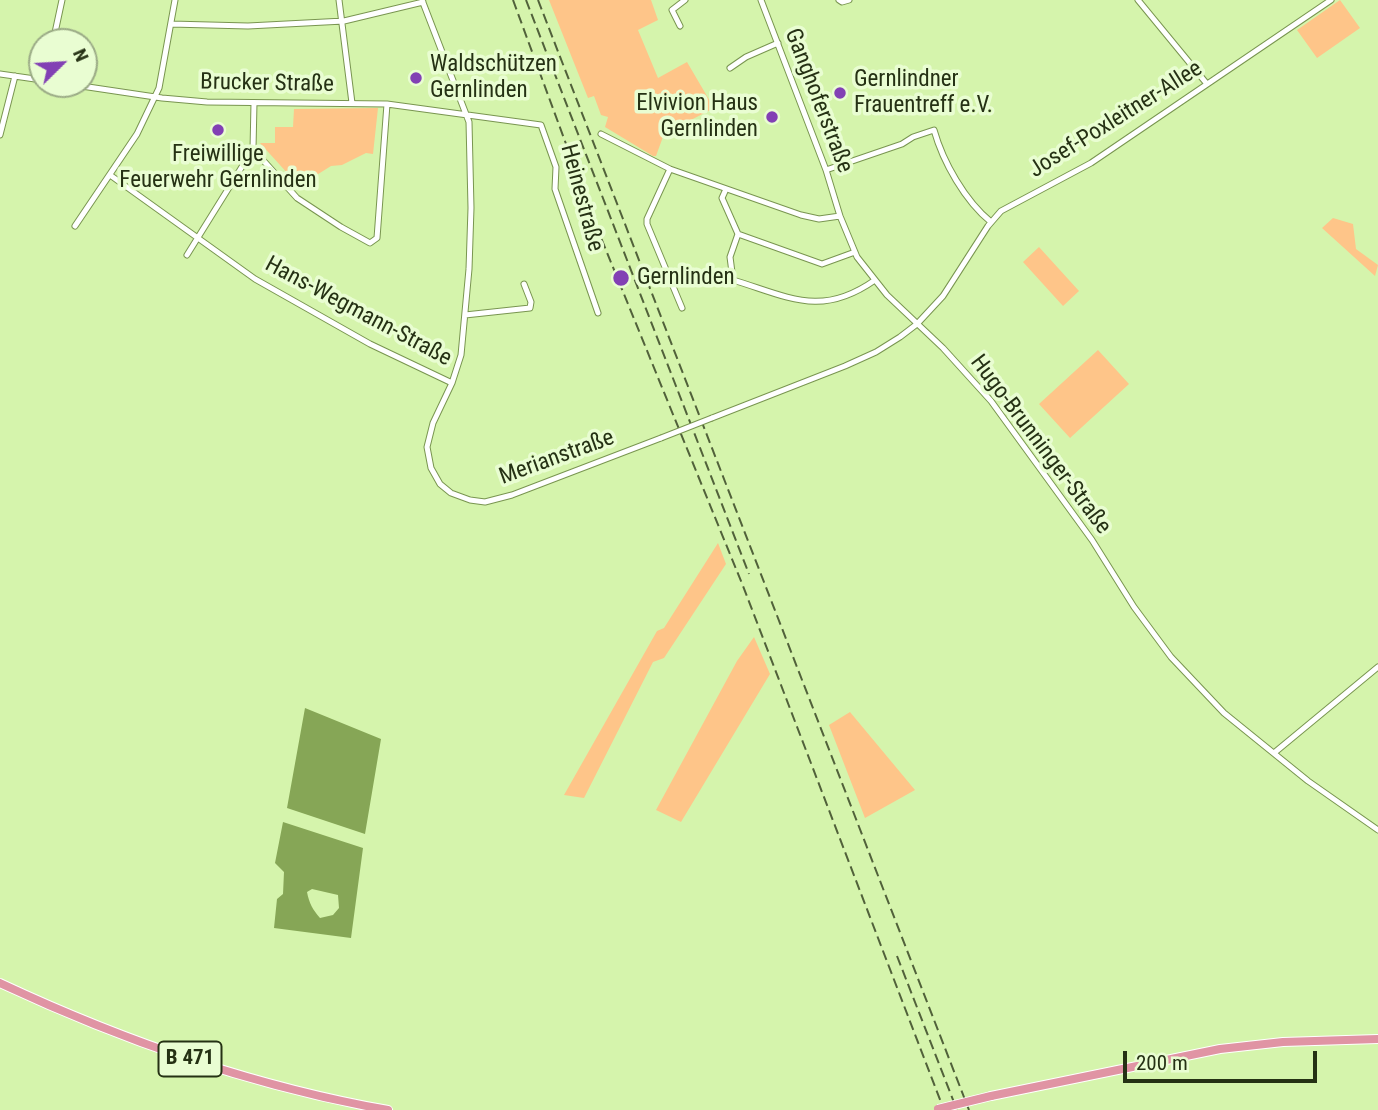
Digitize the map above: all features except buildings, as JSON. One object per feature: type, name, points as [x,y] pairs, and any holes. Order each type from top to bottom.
[{"type":"highway","name":"B 471","points":[[0,983],[122,1036],[203,1063],[282,1088],[388,1110]]},
{"type":"highway","points":[[934,1109],[1171,1057],[1220,1049],[1283,1042],[1378,1039]]},
{"type":"street","points":[[56,28],[62,0]]},
{"type":"street","points":[[75,226],[136,134],[159,88],[175,0]]},
{"type":"street","points":[[339,0],[344,21],[352,103]]},
{"type":"street","points":[[680,26],[672,10],[685,0]]},
{"type":"street","name":"Ganghoferstraße","points":[[761,0],[826,170],[839,216]]},
{"type":"street","points":[[839,0],[849,0]]},
{"type":"street","points":[[1138,0],[1207,84]]},
{"type":"street","name":"Josef-Poxleitner-Allee","points":[[917,324],[943,296],[991,222],[1006,207],[1091,163],[1331,0]]},
{"type":"street","points":[[171,24],[248,26],[344,21],[423,1]]},
{"type":"street","name":"Merianstraße","points":[[423,1],[469,122],[471,208],[466,315],[460,355],[452,383],[433,423],[428,447],[431,468],[440,484],[451,493],[485,502],[512,495],[845,366],[876,352],[917,324]]},
{"type":"street","points":[[730,68],[746,57],[778,43]]},
{"type":"street","points":[[0,74],[28,78]]},
{"type":"street","points":[[0,135],[15,76]]},
{"type":"street","name":"Brucker Straße","points":[[98,88],[207,102],[387,104],[467,114]]},
{"type":"street","points":[[187,255],[253,149],[254,103]]},
{"type":"street","points":[[253,149],[297,198],[341,228],[370,243],[377,238],[387,104]]},
{"type":"street","name":"Heinestraße","points":[[467,114],[541,125],[556,167],[555,189],[598,313]]},
{"type":"street","points":[[826,170],[934,130],[945,165],[954,173],[970,200],[991,222]]},
{"type":"street","points":[[601,134],[670,169],[809,218],[839,216]]},
{"type":"street","points":[[670,169],[647,219],[682,308]]},
{"type":"street","name":"Hans-Wegmann-Straße","points":[[110,175],[259,281],[370,344],[452,383]]},
{"type":"street","points":[[726,189],[722,198],[738,234],[730,257],[733,280],[802,301],[819,303],[844,297],[875,280]]},
{"type":"street","name":"Hugo-Brunninger-Straße","points":[[839,216],[855,252],[875,280],[991,401],[1171,657],[1224,713],[1308,781],[1378,830]]},
{"type":"street","points":[[738,234],[822,264],[855,252]]},
{"type":"street","points":[[466,315],[530,308],[531,302],[524,284]]},
{"type":"street","points":[[1275,753],[1378,667]]},
{"type":"shaded area","points":[[549,0],[651,0],[658,20],[638,30],[658,78],[687,62],[714,108],[664,134],[656,156],[605,127],[608,117],[601,115],[594,96],[588,98]]},
{"type":"shaded area","points":[[1340,0],[1360,28],[1317,58],[1297,30]]},
{"type":"shaded area","points":[[378,108],[373,154],[366,153],[342,165],[331,166],[299,186],[260,143],[275,143],[275,127],[293,127],[294,109]]},
{"type":"shaded area","points":[[1333,218],[1353,224],[1356,249],[1378,265],[1375,276],[1322,228]]},
{"type":"shaded area","points":[[1039,247],[1079,291],[1063,306],[1023,262]]},
{"type":"shaded area","points":[[1098,350],[1129,384],[1070,438],[1039,404]]},
{"type":"shaded area","points":[[718,543],[726,564],[664,658],[653,662],[584,798],[564,795],[657,631],[664,628]]},
{"type":"shaded area","points":[[754,637],[770,674],[681,822],[656,810],[737,661]]},
{"type":"shaded area","points":[[305,708],[381,739],[365,834],[287,808]]},
{"type":"shaded area","points":[[850,712],[915,790],[865,818],[829,725]]},
{"type":"shaded area","points":[[283,822],[363,848],[351,938],[274,928],[277,899],[283,894],[284,872],[275,863]],"holes":[[[312,889],[338,895],[339,908],[333,915],[320,918],[307,892]]]},
{"type":"railway","points":[[513,0],[597,228],[743,586],[944,1110]]},
{"type":"railway","points":[[526,0],[749,574]]},
{"type":"railway","points":[[538,0],[969,1110]]},
{"type":"railway","points":[[897,956],[957,1110]]},
{"type":"place","name":"Waldschützen Gernlinden","points":[[416,78]]},
{"type":"place","name":"Gernlindner Frauentreff e.V.","points":[[840,93]]},
{"type":"place","name":"Elvivion Haus Gernlinden","points":[[772,117]]},
{"type":"place","name":"Freiwillige Feuerwehr Gernlinden","points":[[218,130]]},
{"type":"place","name":"Gernlinden","points":[[621,278]]}]
